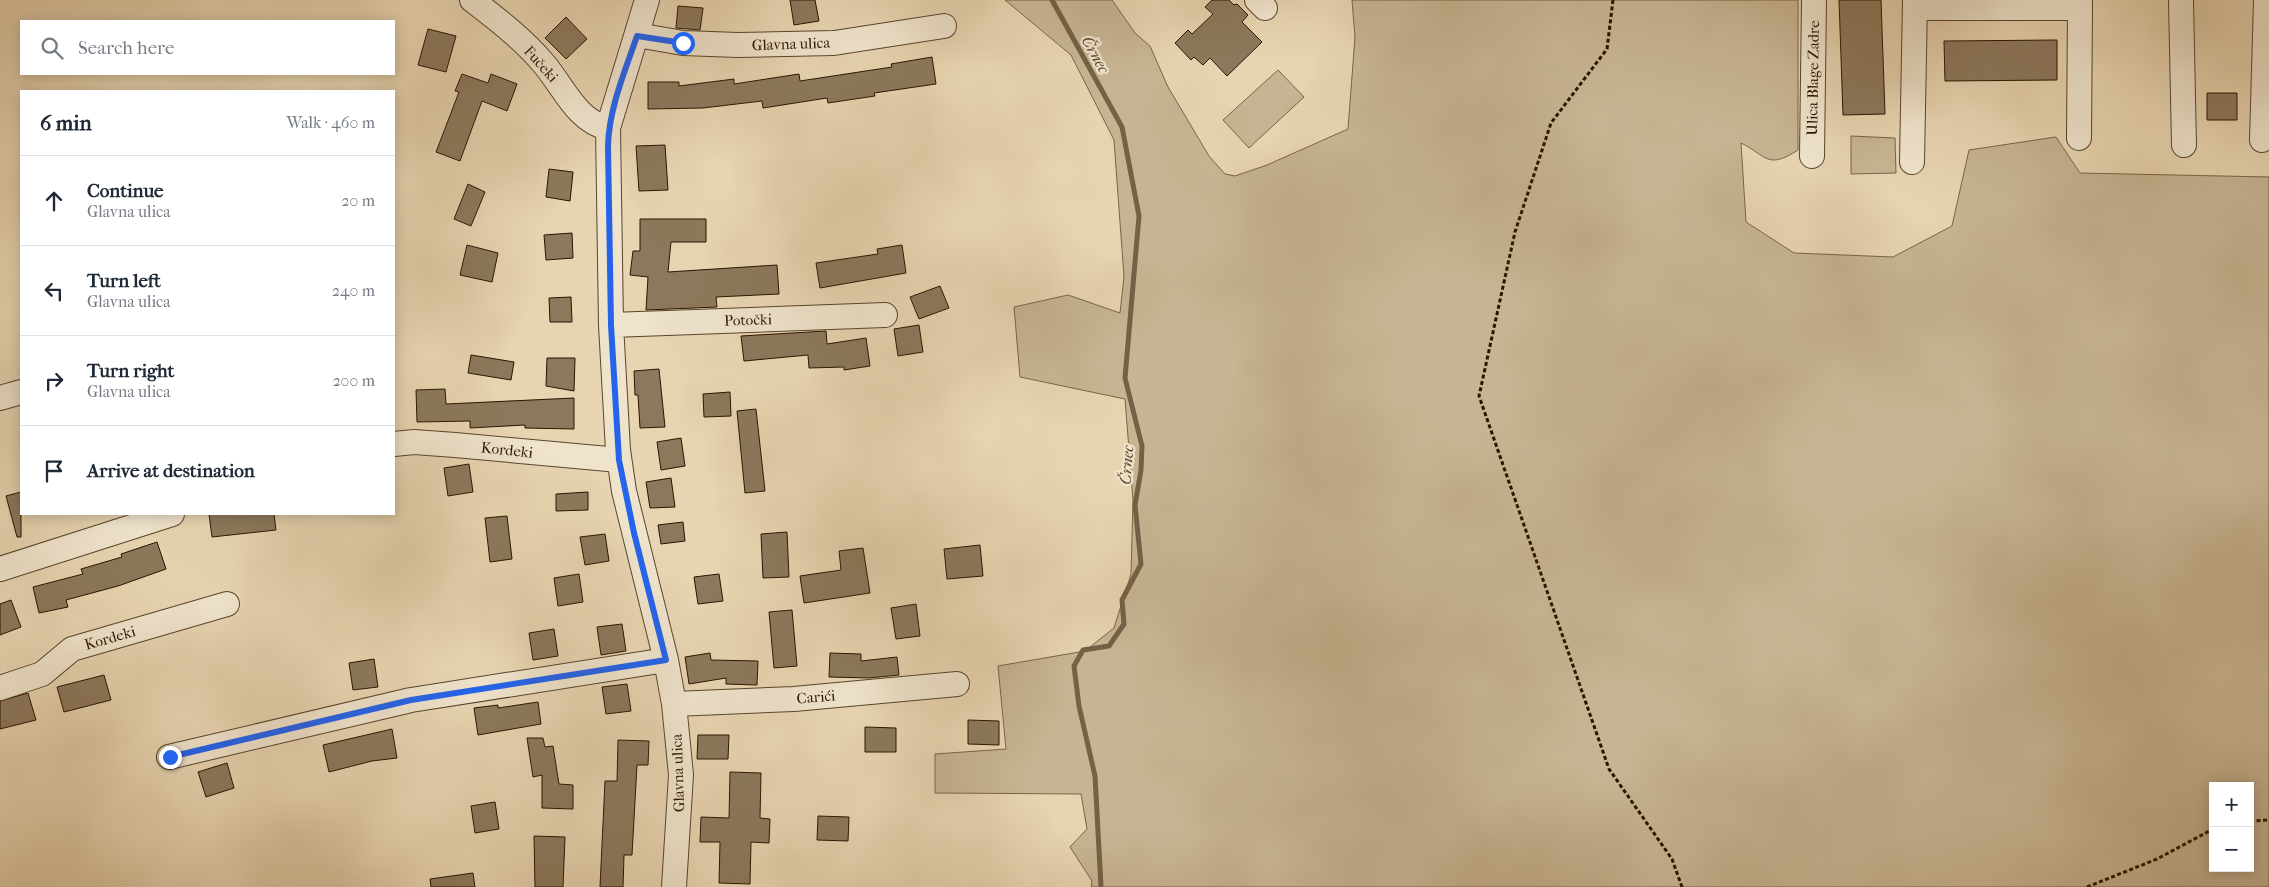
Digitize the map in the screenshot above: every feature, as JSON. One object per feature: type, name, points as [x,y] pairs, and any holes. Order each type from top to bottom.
[{"type":"street","name":"Fučeki","points":[[472,0],[494,17],[544,63],[583,115],[598,126],[608,128]]},
{"type":"street","name":"Glavna ulica","points":[[647,0],[608,128],[611,325],[619,460],[634,533],[666,660],[674,704],[681,775],[674,887]]},
{"type":"street","name":"Ulica Blage Zadre","points":[[1812,156],[1814,0]]},
{"type":"street","points":[[2181,0],[2184,145]]},
{"type":"street","points":[[2262,140],[2266,0]]},
{"type":"street","points":[[1912,162],[1915,4],[2080,4],[2079,138]]},
{"type":"street","name":"Glavna ulica","points":[[637,36],[683,43],[738,45],[825,43],[944,26]]},
{"type":"street","name":"Potočki","points":[[611,325],[885,315]]},
{"type":"street","points":[[0,398],[20,392]]},
{"type":"street","name":"Kordeki","points":[[395,444],[414,442],[447,444],[619,460]]},
{"type":"street","points":[[0,569],[169,515]]},
{"type":"street","name":"Kordeki","points":[[0,688],[42,674],[72,649],[228,604]]},
{"type":"street","points":[[170,757],[411,700],[666,660]]},
{"type":"street","name":"Carići","points":[[674,704],[794,699],[957,684]]},
{"type":"path","points":[[1613,0],[1607,49],[1551,123],[1515,232],[1479,396],[1609,769],[1672,859],[1682,887]]},
{"type":"path","points":[[2254,821],[2269,820]]},
{"type":"path","points":[[2087,887],[2157,859],[2209,831]]},
{"type":"shaded area","points":[[1005,0],[1112,0],[1135,33],[1150,46],[1168,87],[1209,156],[1225,174],[1235,176],[1267,165],[1348,129],[1355,37],[1352,0],[1798,0],[1798,150],[1788,156],[1773,160],[1762,156],[1741,143],[1746,222],[1794,253],[1893,257],[1952,226],[1969,150],[2056,137],[2080,173],[2269,177],[2269,887],[1091,887],[1092,881],[1070,847],[1087,829],[1081,794],[935,793],[935,754],[1006,749],[998,666],[1085,651],[1114,628],[1131,574],[1133,500],[1125,399],[1020,377],[1014,307],[1068,295],[1120,313],[1124,277],[1114,140],[1071,55]]},
{"type":"shaded area","points":[[1278,70],[1304,97],[1249,148],[1223,120]]},
{"type":"shaded area","points":[[1851,136],[1895,138],[1896,173],[1851,174]]},
{"type":"building","points":[[790,0],[815,0],[819,21],[794,25]]},
{"type":"building","points":[[1212,0],[1229,0],[1234,5],[1237,4],[1248,15],[1242,22],[1262,42],[1227,76],[1210,58],[1203,65],[1194,57],[1191,60],[1175,43],[1188,30],[1192,34],[1213,14],[1205,7]]},
{"type":"building","points":[[1839,0],[1881,0],[1885,114],[1843,115]]},
{"type":"building","points":[[678,6],[703,8],[700,30],[676,28]]},
{"type":"building","points":[[566,17],[587,39],[566,59],[545,38]]},
{"type":"building","points":[[428,29],[456,36],[446,72],[418,65]]},
{"type":"building","points":[[2057,40],[2057,80],[1945,81],[1944,41]]},
{"type":"building","points":[[932,57],[936,84],[874,93],[875,96],[828,103],[827,98],[763,108],[762,101],[703,108],[648,109],[648,82],[679,82],[679,86],[734,79],[734,84],[799,74],[800,81],[892,67],[891,64]]},
{"type":"building","points":[[462,74],[488,83],[491,74],[517,84],[507,111],[482,101],[460,161],[436,152],[459,92],[455,91]]},
{"type":"building","points":[[2207,93],[2237,93],[2237,120],[2207,120]]},
{"type":"building","points":[[665,145],[668,190],[639,191],[636,146]]},
{"type":"building","points":[[549,169],[573,172],[570,201],[546,197]]},
{"type":"building","points":[[468,184],[485,192],[471,226],[454,219]]},
{"type":"building","points":[[640,219],[706,219],[706,242],[671,242],[668,272],[777,265],[779,294],[716,297],[717,307],[646,310],[648,277],[630,275],[633,251],[640,251]]},
{"type":"building","points":[[572,233],[573,258],[546,260],[544,235]]},
{"type":"building","points":[[467,245],[498,253],[492,282],[460,275]]},
{"type":"building","points":[[902,245],[906,273],[820,288],[816,263],[878,254],[877,249]]},
{"type":"building","points":[[940,286],[949,308],[919,319],[910,297]]},
{"type":"building","points":[[571,297],[572,322],[550,322],[549,298]]},
{"type":"building","points":[[919,325],[923,352],[898,356],[894,329]]},
{"type":"building","points":[[826,331],[827,344],[866,338],[870,366],[844,370],[844,367],[809,368],[808,355],[744,361],[741,336]]},
{"type":"building","points":[[471,355],[514,362],[511,380],[468,373]]},
{"type":"building","points":[[547,358],[575,358],[574,391],[546,386]]},
{"type":"building","points":[[659,369],[665,427],[640,428],[638,395],[635,395],[634,371]]},
{"type":"building","points":[[445,389],[446,404],[574,398],[574,429],[525,428],[525,425],[470,428],[470,421],[417,422],[416,390]]},
{"type":"building","points":[[730,392],[731,416],[704,417],[703,394]]},
{"type":"building","points":[[756,409],[765,491],[745,493],[737,411]]},
{"type":"building","points":[[681,438],[685,466],[661,470],[657,442]]},
{"type":"building","points":[[469,464],[473,492],[448,496],[444,468]]},
{"type":"building","points":[[671,478],[675,507],[650,508],[646,482]]},
{"type":"building","points":[[20,492],[21,537],[17,537],[6,496]]},
{"type":"building","points":[[588,492],[588,510],[556,511],[556,494]]},
{"type":"building","points":[[209,515],[274,515],[276,530],[212,537]]},
{"type":"building","points":[[507,516],[512,559],[490,562],[485,518]]},
{"type":"building","points":[[683,522],[685,541],[661,544],[658,525]]},
{"type":"building","points":[[787,532],[789,577],[763,578],[761,534]]},
{"type":"building","points":[[605,534],[609,561],[585,565],[580,537]]},
{"type":"building","points":[[157,542],[166,569],[118,586],[66,600],[68,607],[39,613],[33,587],[83,574],[81,569],[122,557],[121,554]]},
{"type":"building","points":[[980,545],[983,576],[947,579],[944,549]]},
{"type":"building","points":[[863,548],[870,593],[804,603],[800,576],[841,570],[839,551]]},
{"type":"building","points":[[579,574],[583,602],[558,606],[554,578]]},
{"type":"building","points":[[719,574],[723,601],[698,604],[694,577]]},
{"type":"building","points":[[11,600],[21,627],[0,635],[0,604]]},
{"type":"building","points":[[916,604],[920,636],[896,639],[891,608]]},
{"type":"building","points":[[792,610],[797,666],[774,668],[769,612]]},
{"type":"building","points":[[622,624],[626,651],[601,655],[597,627]]},
{"type":"building","points":[[554,629],[558,656],[533,660],[529,633]]},
{"type":"building","points":[[710,653],[711,660],[758,661],[757,685],[726,684],[726,678],[689,684],[685,657]]},
{"type":"building","points":[[830,653],[861,654],[861,661],[897,657],[899,675],[869,678],[829,677]]},
{"type":"building","points":[[374,659],[378,687],[353,690],[349,663]]},
{"type":"building","points":[[104,675],[111,700],[64,712],[57,687]]},
{"type":"building","points":[[627,684],[631,711],[606,714],[602,687]]},
{"type":"building","points":[[28,693],[36,720],[0,729],[0,701]]},
{"type":"building","points":[[538,702],[541,724],[478,735],[474,708],[498,705],[498,708]]},
{"type":"building","points":[[968,720],[999,721],[999,745],[968,744]]},
{"type":"building","points":[[865,727],[896,728],[896,752],[865,752]]},
{"type":"building","points":[[392,729],[397,758],[372,761],[329,772],[323,745]]},
{"type":"building","points":[[698,735],[729,735],[728,759],[697,759]]},
{"type":"building","points":[[527,738],[543,738],[545,747],[553,746],[559,784],[573,785],[573,809],[542,808],[542,775],[533,777]]},
{"type":"building","points":[[618,740],[649,741],[648,765],[637,765],[632,855],[624,855],[623,887],[600,887],[605,781],[617,781]]},
{"type":"building","points":[[227,763],[234,788],[206,797],[198,772]]},
{"type":"building","points":[[730,772],[761,773],[760,818],[770,819],[769,843],[751,842],[750,884],[719,883],[720,842],[700,842],[701,817],[729,818]]},
{"type":"building","points":[[495,802],[499,829],[475,833],[471,806]]},
{"type":"building","points":[[818,816],[849,817],[848,841],[817,840]]},
{"type":"building","points":[[534,836],[565,837],[563,887],[535,887]]},
{"type":"building","points":[[473,873],[475,887],[431,887],[430,879]]},
{"type":"waterway","name":"Črnec","points":[[1052,0],[1122,127],[1139,216],[1125,378],[1142,446],[1141,470],[1135,505],[1141,564],[1122,600],[1124,624],[1109,646],[1083,650],[1074,666],[1079,706],[1095,776],[1101,887]]},
{"type":"route","points":[[170,757],[411,700],[666,660],[624,491],[619,460],[611,325],[608,128],[637,36],[683,43]]}]
